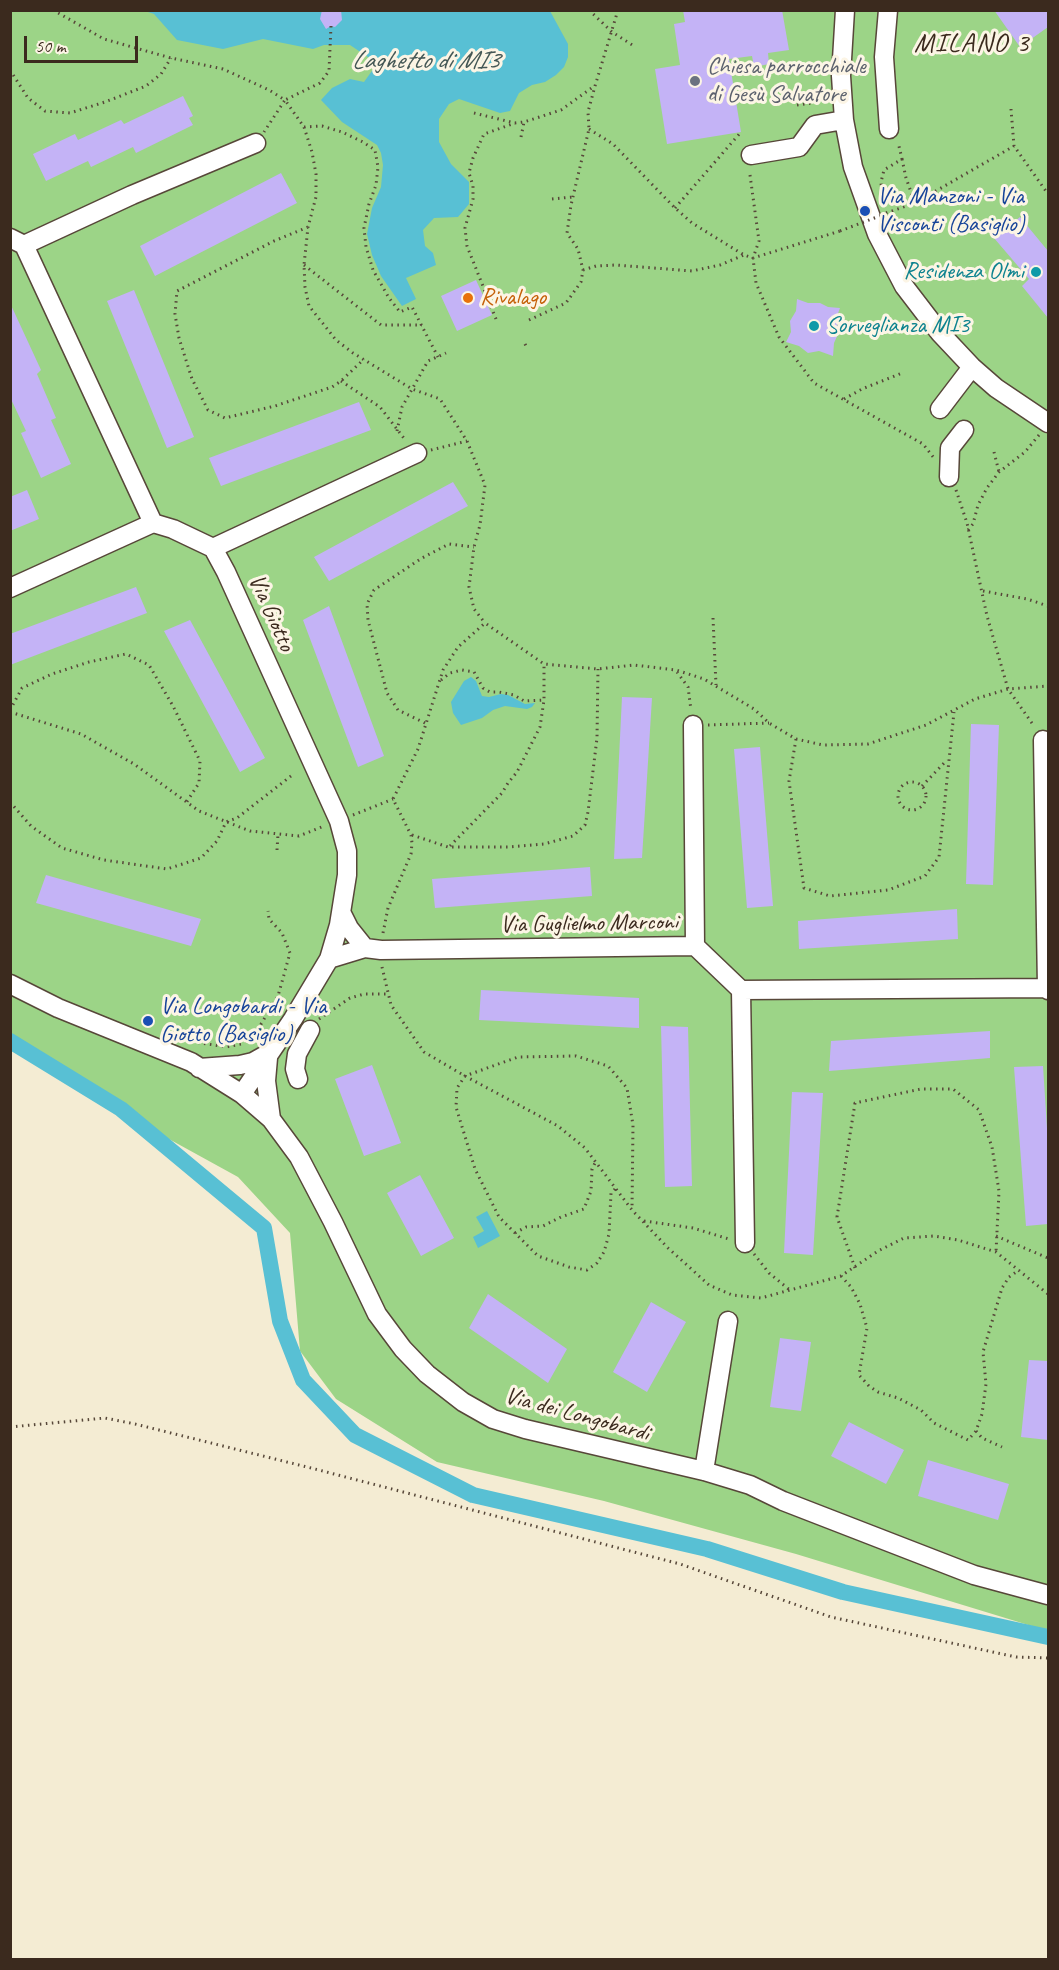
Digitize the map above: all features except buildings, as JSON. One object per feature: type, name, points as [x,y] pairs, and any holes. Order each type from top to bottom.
[{"type":"street","points":[[845,10],[841,76],[844,120],[853,167],[877,214],[877,234],[904,286],[940,333],[972,367],[1044,429]]},
{"type":"street","points":[[888,10],[884,57],[889,129]]},
{"type":"street","points":[[752,154],[799,147],[815,124],[844,120]]},
{"type":"street","points":[[153,523],[17,241],[256,143]]},
{"type":"street","points":[[940,408],[972,367]]},
{"type":"street","points":[[949,477],[950,448],[964,430]]},
{"type":"street","points":[[10,588],[153,523],[213,548],[417,453]]},
{"type":"street","name":"Via Giotto","points":[[213,548],[339,820],[347,851],[347,875],[342,914],[328,958],[293,1019],[242,1094]]},
{"type":"street","points":[[693,725],[695,946]]},
{"type":"street","points":[[745,1243],[741,990],[1048,989],[1043,740]]},
{"type":"street","points":[[342,914],[348,928],[365,948]]},
{"type":"street","name":"Via Guglielmo Marconi","points":[[328,958],[365,948],[381,950],[695,946],[741,990]]},
{"type":"street","name":"Via dei Longobardi","points":[[10,984],[58,1008],[142,1041],[199,1068],[242,1094],[271,1119],[299,1157],[377,1314],[403,1349],[428,1374],[463,1402],[493,1419],[525,1429],[704,1471],[750,1485],[793,1505],[974,1575],[1048,1594]]},
{"type":"street","points":[[298,1079],[295,1069],[297,1054],[310,1030]]},
{"type":"street","points":[[199,1068],[240,1065],[253,1062],[269,1053]]},
{"type":"street","name":"Via Giotto","points":[[269,1053],[266,1081],[271,1119]]},
{"type":"street","points":[[704,1471],[728,1321]]},
{"type":"path","points":[[53,10],[104,39],[171,58],[223,69],[285,100],[304,127],[316,174],[316,196],[308,227],[304,265],[309,306],[336,340],[412,389],[440,399],[467,441],[485,484],[469,587],[474,609],[485,623]]},
{"type":"path","points":[[589,10],[612,32],[634,46]]},
{"type":"path","points":[[595,10],[595,16]]},
{"type":"path","points":[[529,320],[566,303],[581,282],[583,270],[578,249],[567,233],[589,129],[588,112],[618,10]]},
{"type":"path","points":[[256,143],[285,100],[320,82],[329,71],[331,26]]},
{"type":"path","points":[[10,70],[28,98],[45,111],[70,113],[146,86],[161,74],[171,58]]},
{"type":"path","points":[[496,319],[467,246],[465,228],[473,199],[473,186],[469,173],[473,158],[484,134],[561,110],[595,86]]},
{"type":"path","points":[[1011,109],[1014,146],[1048,194]]},
{"type":"path","points":[[474,113],[514,123]]},
{"type":"path","points":[[520,137],[524,122]]},
{"type":"path","points":[[304,127],[322,126],[342,132],[363,141],[375,150],[378,167],[376,185],[364,228],[366,247],[373,270],[389,298],[400,312],[412,307],[438,357]]},
{"type":"path","points":[[589,129],[613,144],[692,223],[744,255],[753,258],[840,231],[877,214],[915,203],[1014,146]]},
{"type":"path","points":[[889,129],[895,132],[906,178],[915,203]]},
{"type":"path","points":[[675,208],[741,132]]},
{"type":"path","points":[[877,214],[885,207],[881,182],[884,170],[902,159]]},
{"type":"path","points":[[750,176],[759,241],[753,258],[756,283],[778,337],[814,383],[923,444],[955,484],[987,616],[1008,689],[1043,740]]},
{"type":"path","points":[[552,199],[573,197]]},
{"type":"path","points":[[308,227],[274,241],[177,291],[175,314],[179,338],[192,379],[208,410],[225,418],[306,397],[332,387],[363,358]]},
{"type":"path","points":[[583,270],[596,266],[616,265],[692,271],[720,265],[744,255]]},
{"type":"path","points":[[304,265],[381,326],[422,326]]},
{"type":"path","points":[[398,431],[402,406],[428,362],[446,353]]},
{"type":"path","points":[[844,399],[902,373]]},
{"type":"path","points":[[341,381],[380,407],[417,453],[467,441]]},
{"type":"path","points":[[968,530],[973,524],[978,506],[987,488],[999,472],[1024,452],[1044,429]]},
{"type":"path","points":[[994,452],[999,472]]},
{"type":"path","points":[[425,723],[398,710],[387,693],[368,620],[367,603],[374,590],[422,558],[449,544],[474,547]]},
{"type":"path","points":[[982,591],[1048,606]]},
{"type":"path","points":[[713,618],[716,685]]},
{"type":"path","points":[[186,803],[199,783],[200,761],[173,706],[149,665],[126,654],[89,662],[52,674],[22,688],[10,711],[81,734],[134,764],[186,803],[199,811],[250,831],[299,836],[393,799]]},
{"type":"path","points":[[448,847],[502,793],[517,772],[540,727],[544,700],[544,664]]},
{"type":"path","points":[[411,835],[448,847],[508,847],[544,844],[573,836],[585,825],[588,813],[597,738],[598,669]]},
{"type":"path","points":[[439,681],[450,673],[462,670],[474,672],[483,688],[490,692],[513,695],[524,701],[544,700]]},
{"type":"path","points":[[676,670],[688,687],[693,725],[769,723]]},
{"type":"path","points":[[796,739],[789,782],[804,888],[830,896],[888,890],[925,876],[939,857],[947,760],[954,712]]},
{"type":"path","points":[[922,786],[947,760]]},
{"type":"path","points":[[10,802],[31,826],[62,848],[104,860],[167,869],[201,858],[217,841],[226,822],[237,818],[291,776]]},
{"type":"path","points":[[912,781],[922,786],[926,796],[923,805],[919,808],[908,809],[900,803],[899,790],[904,784],[912,781]]},
{"type":"path","points":[[278,834],[278,850]]},
{"type":"path","points":[[170,1033],[197,1043],[226,1047],[241,1044],[255,1034],[278,996],[290,953],[282,933],[269,919],[268,911]]},
{"type":"path","points":[[310,1030],[332,1009],[350,998],[364,994],[388,994]]},
{"type":"path","points":[[615,1189],[611,1193],[609,1234],[604,1252],[597,1263],[587,1270],[569,1267],[538,1256],[499,1217],[474,1169],[456,1107],[457,1088],[465,1076],[518,1057],[576,1056],[608,1066],[627,1088],[633,1125],[632,1210]]},
{"type":"path","points":[[855,1268],[837,1217],[855,1102],[921,1089],[953,1089],[979,1110],[992,1148],[999,1191],[996,1252]]},
{"type":"path","points":[[515,1233],[526,1227],[543,1226],[584,1209],[591,1191],[592,1169],[595,1163]]},
{"type":"path","points":[[643,1221],[693,1228],[745,1243],[769,1273],[791,1290]]},
{"type":"path","points":[[996,1236],[1048,1258]]},
{"type":"path","points":[[841,1276],[860,1304],[867,1328],[859,1375],[878,1392],[898,1398],[921,1410],[934,1423],[968,1440],[976,1431],[982,1414],[986,1383],[983,1352],[1002,1288],[1009,1276],[1018,1270]]},
{"type":"path","points":[[10,1427],[105,1418],[115,1420],[311,1468],[680,1564],[841,1620],[1016,1657],[1048,1658]]},
{"type":"path","points":[[976,1431],[982,1438],[1002,1447]]},
{"type":"green space","points":[[10,11],[1048,11],[1048,1631],[796,1554],[604,1501],[437,1462],[336,1399],[300,1351],[290,1233],[238,1177],[158,1133],[79,1077],[11,1035]]},
{"type":"water","name":"Laghetto di MI3","points":[[145,11],[550,11],[568,44],[568,57],[564,67],[556,75],[519,93],[510,111],[500,113],[459,99],[449,104],[439,119],[439,142],[451,164],[469,182],[469,204],[458,217],[434,218],[423,230],[425,246],[433,253],[436,265],[406,278],[416,299],[402,306],[381,276],[372,255],[367,234],[372,208],[381,187],[383,165],[381,153],[377,145],[342,122],[321,100],[332,88],[350,79],[364,82],[374,68],[371,59],[350,45],[324,45],[313,49],[263,39],[223,49],[177,40],[154,14]]},
{"type":"water","points":[[471,677],[476,681],[482,696],[501,694],[525,704],[535,703],[527,709],[505,706],[493,710],[482,718],[461,725],[453,713],[451,702],[464,681]]},
{"type":"water","points":[[487,1211],[500,1236],[478,1248],[473,1237],[484,1231],[476,1217]]},
{"type":"waterway","points":[[10,1041],[121,1109],[264,1228],[280,1321],[303,1380],[355,1435],[473,1495],[707,1549],[843,1592],[1048,1637]]},
{"type":"place","name":"Chiesa parrocchiale di Gesù Salvatore","points":[[695,81]]},
{"type":"place","name":"Via Manzoni - Via Visconti (Basiglio)","points":[[865,211]]},
{"type":"place","name":"Residenza Olmi","points":[[1036,272]]},
{"type":"place","name":"Rivalago","points":[[468,298]]},
{"type":"place","name":"Sorveglianza MI3","points":[[814,326]]},
{"type":"place","name":"Via Longobardi - Via Giotto (Basiglio)","points":[[148,1021]]},
{"type":"district","name":"MILANO 3","points":[[972,44]]}]
